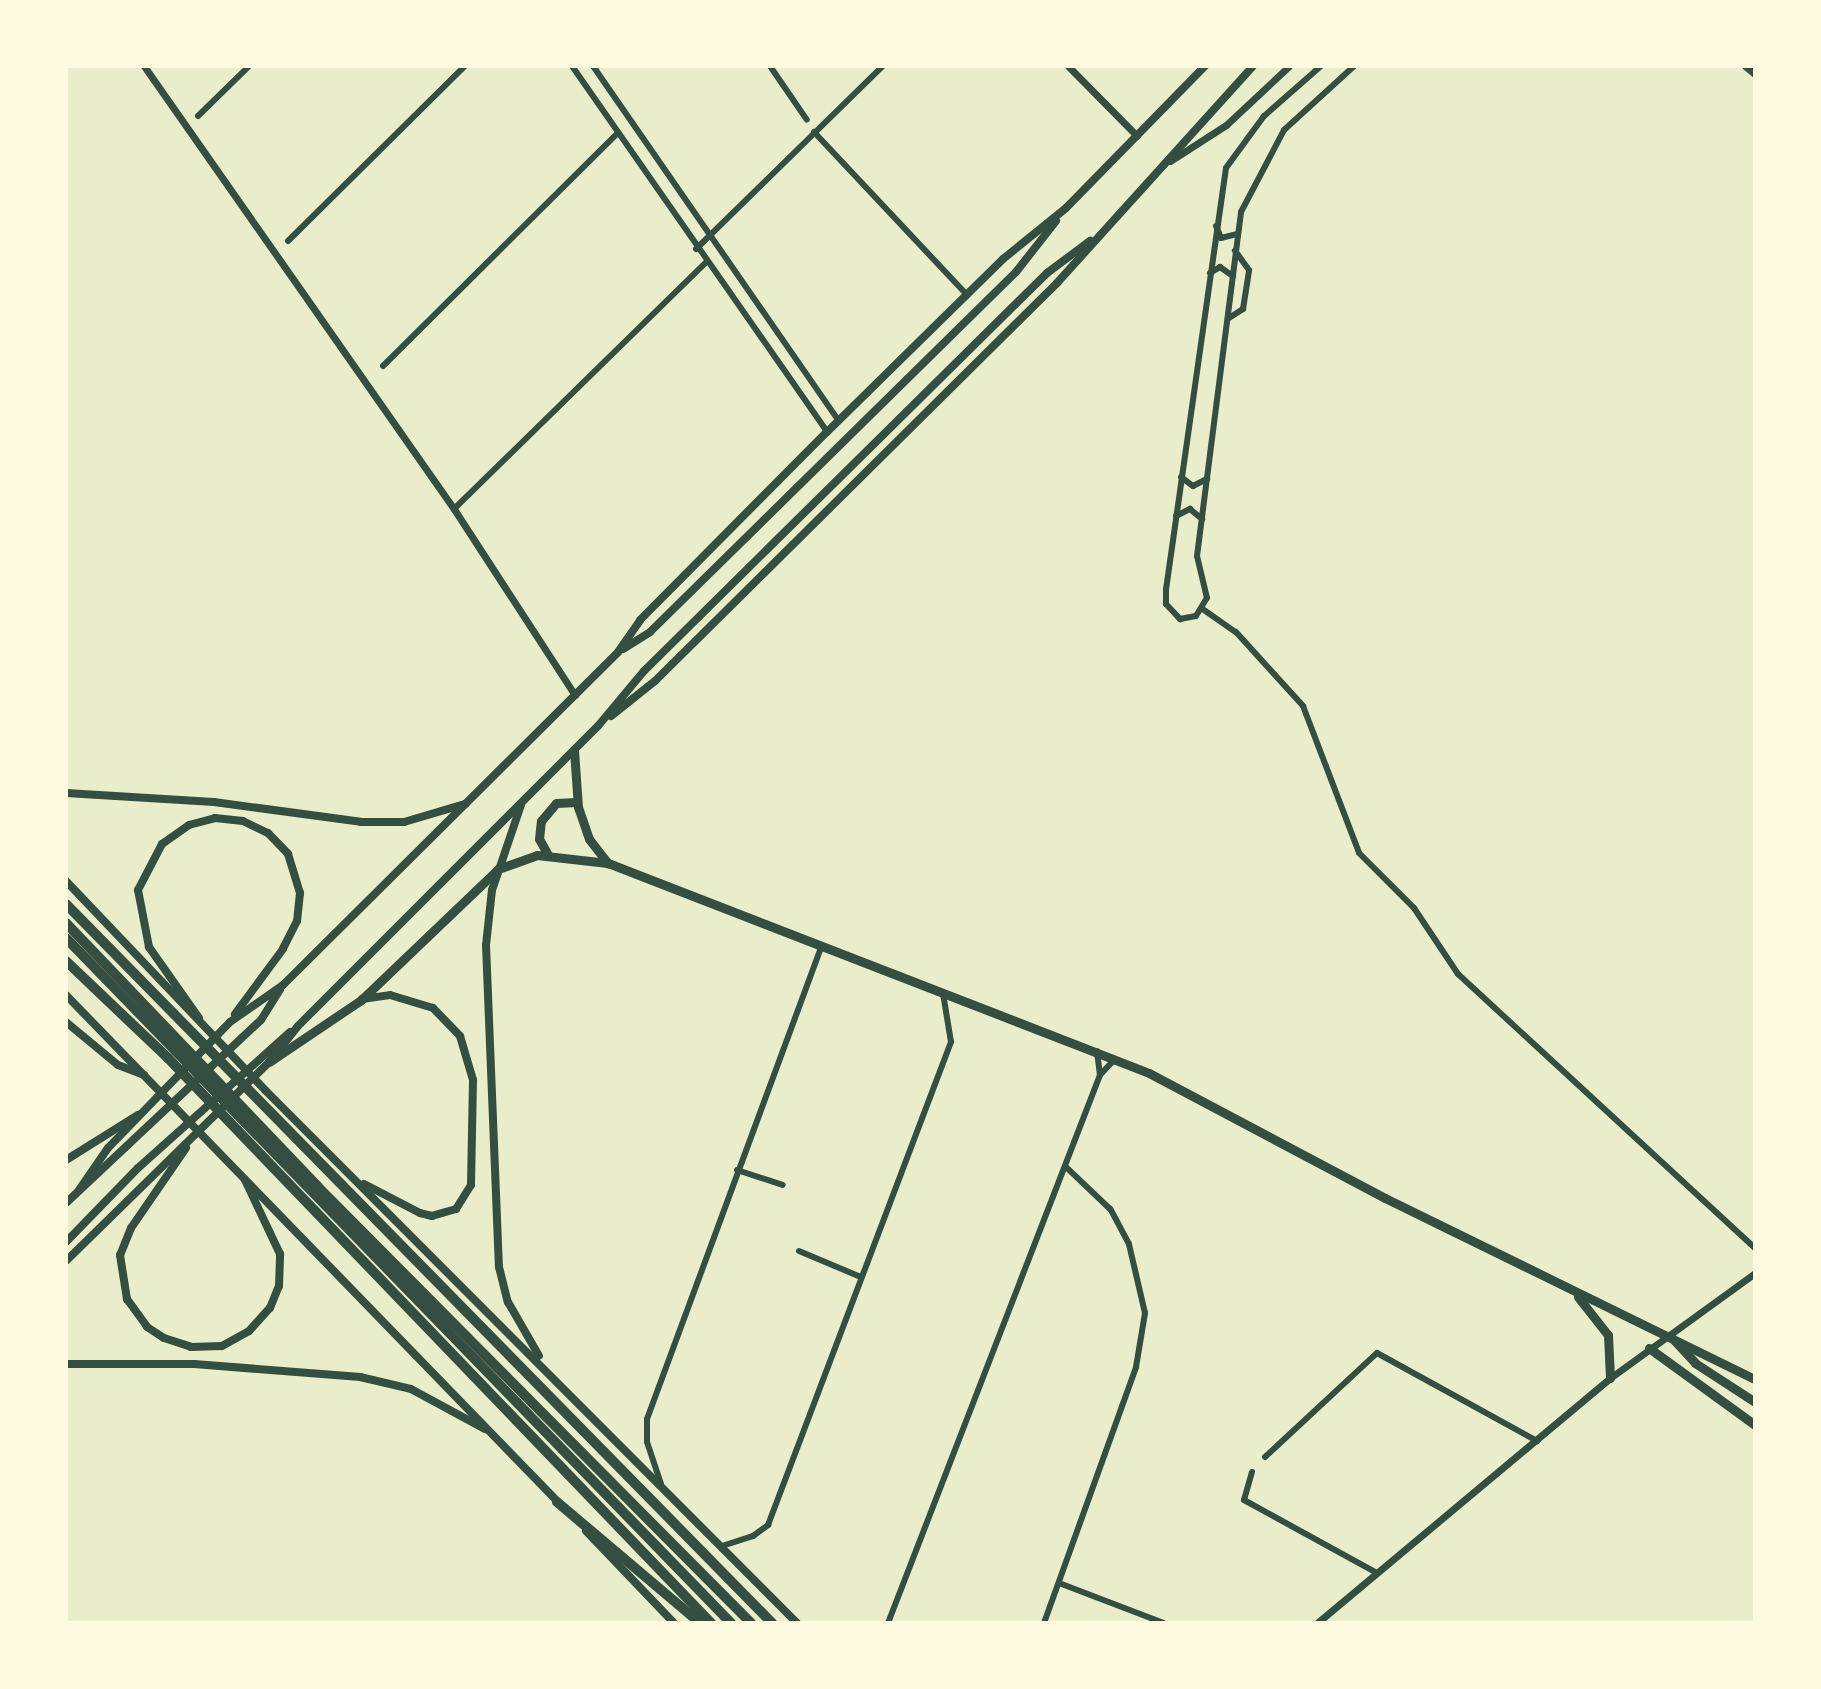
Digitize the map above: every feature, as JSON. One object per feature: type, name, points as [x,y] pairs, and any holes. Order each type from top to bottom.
[{"type":"highway","points":[[66,904],[772,1623]]},
{"type":"highway","points":[[66,923],[317,1186],[751,1623]]},
{"type":"highway","points":[[66,938],[731,1623]]},
{"type":"highway","points":[[66,961],[168,1058],[711,1623]]},
{"type":"highway","points":[[557,1502],[700,1623]]},
{"type":"main road","points":[[230,1022],[283,985],[618,652],[640,620],[827,432],[967,295],[1066,208],[1205,66]]},
{"type":"main road","points":[[598,726],[655,681],[1057,283],[1090,241],[1253,66]]},
{"type":"main road","points":[[618,652],[650,632],[1005,283],[1066,208]]},
{"type":"main road","points":[[66,1242],[194,1115],[298,1026],[598,726],[644,671],[1024,295],[1090,241]]},
{"type":"main road","points":[[574,750],[577,802],[589,839],[608,863]]},
{"type":"main road","points":[[66,793],[214,802],[361,822],[404,822],[466,803]]},
{"type":"main road","points":[[548,855],[539,839],[541,821],[556,803],[577,802]]},
{"type":"main road","points":[[522,803],[498,869],[486,945],[499,1267],[508,1302],[546,1367]]},
{"type":"main road","points":[[79,1190],[96,1163],[230,1022],[283,949],[297,921],[300,893],[288,854],[268,833],[243,821],[215,818],[189,825],[162,844],[138,890],[149,947],[201,1023]]},
{"type":"main road","points":[[269,1062],[361,1000],[498,869],[516,859],[548,855],[608,863],[1115,1058],[1573,1292],[1667,1334],[1755,1379]]},
{"type":"main road","points":[[66,881],[266,1091],[546,1367],[797,1623]]},
{"type":"main road","points":[[66,1203],[261,1020],[283,985]]},
{"type":"main road","points":[[66,995],[238,1169],[674,1623]]},
{"type":"main road","points":[[350,1175],[397,1203],[432,1216],[456,1209],[471,1179],[473,1070],[460,1036],[441,1015],[413,999],[379,995],[361,1000]]},
{"type":"main road","points":[[66,1022],[118,1065],[148,1077]]},
{"type":"main road","points":[[66,1261],[269,1062],[298,1026]]},
{"type":"main road","points":[[66,1160],[142,1113]]},
{"type":"main road","points":[[191,1140],[167,1182],[131,1228],[120,1255],[123,1288],[133,1309],[147,1327],[180,1344],[222,1346],[240,1337],[264,1317],[279,1286],[276,1238],[238,1169]]},
{"type":"main road","points":[[1573,1292],[1608,1335],[1610,1378]]},
{"type":"main road","points":[[1667,1334],[1695,1363],[1755,1402]]},
{"type":"main road","points":[[1649,1348],[1755,1425]]},
{"type":"main road","points":[[66,1364],[194,1364],[360,1377],[411,1389],[492,1432]]},
{"type":"street","points":[[144,66],[454,509],[575,695]]},
{"type":"street","points":[[198,116],[249,66]]},
{"type":"street","points":[[288,241],[465,66]]},
{"type":"street","points":[[572,66],[696,249],[827,432]]},
{"type":"street","points":[[593,66],[839,421]]},
{"type":"street","points":[[770,66],[807,120]]},
{"type":"street","points":[[696,249],[883,66]]},
{"type":"street","points":[[1068,66],[1137,136]]},
{"type":"street","points":[[1164,165],[1226,125],[1289,66]]},
{"type":"street","points":[[1204,610],[1180,619],[1166,604],[1215,222],[1226,168],[1242,141],[1321,66]]},
{"type":"street","points":[[1204,610],[1207,598],[1197,556],[1229,318],[1237,234],[1255,177],[1284,130],[1354,66]]},
{"type":"street","points":[[1745,66],[1755,74]]},
{"type":"street","points":[[814,132],[967,295]]},
{"type":"street","points":[[383,366],[618,133]]},
{"type":"street","points":[[1215,222],[1221,238],[1237,234]]},
{"type":"street","points":[[1229,318],[1243,309],[1249,270],[1235,250]]},
{"type":"street","points":[[454,509],[706,262]]},
{"type":"street","points":[[1208,275],[1220,267],[1233,276]]},
{"type":"street","points":[[1181,477],[1193,486],[1207,479]]},
{"type":"street","points":[[1176,517],[1190,509],[1202,519]]},
{"type":"street","points":[[1204,610],[1236,632],[1303,706],[1359,853],[1414,908],[1458,974],[1755,1248]]},
{"type":"street","points":[[662,1486],[649,1452],[647,1419],[822,945]]},
{"type":"street","points":[[722,1546],[753,1536],[768,1525],[951,1042],[943,993]]},
{"type":"street","points":[[1097,1051],[1100,1075]]},
{"type":"street","points":[[888,1623],[1100,1075],[1115,1058]]},
{"type":"street","points":[[1044,1623],[1136,1367],[1145,1313],[1129,1244],[1110,1209],[1066,1167]]},
{"type":"street","points":[[737,1170],[783,1185]]},
{"type":"street","points":[[799,1251],[861,1277]]},
{"type":"street","points":[[1317,1623],[1610,1378],[1755,1273]]},
{"type":"street","points":[[1265,1457],[1377,1353],[1537,1441]]},
{"type":"street","points":[[1252,1472],[1244,1500],[1377,1573]]},
{"type":"street","points":[[1059,1583],[1164,1623]]}]
